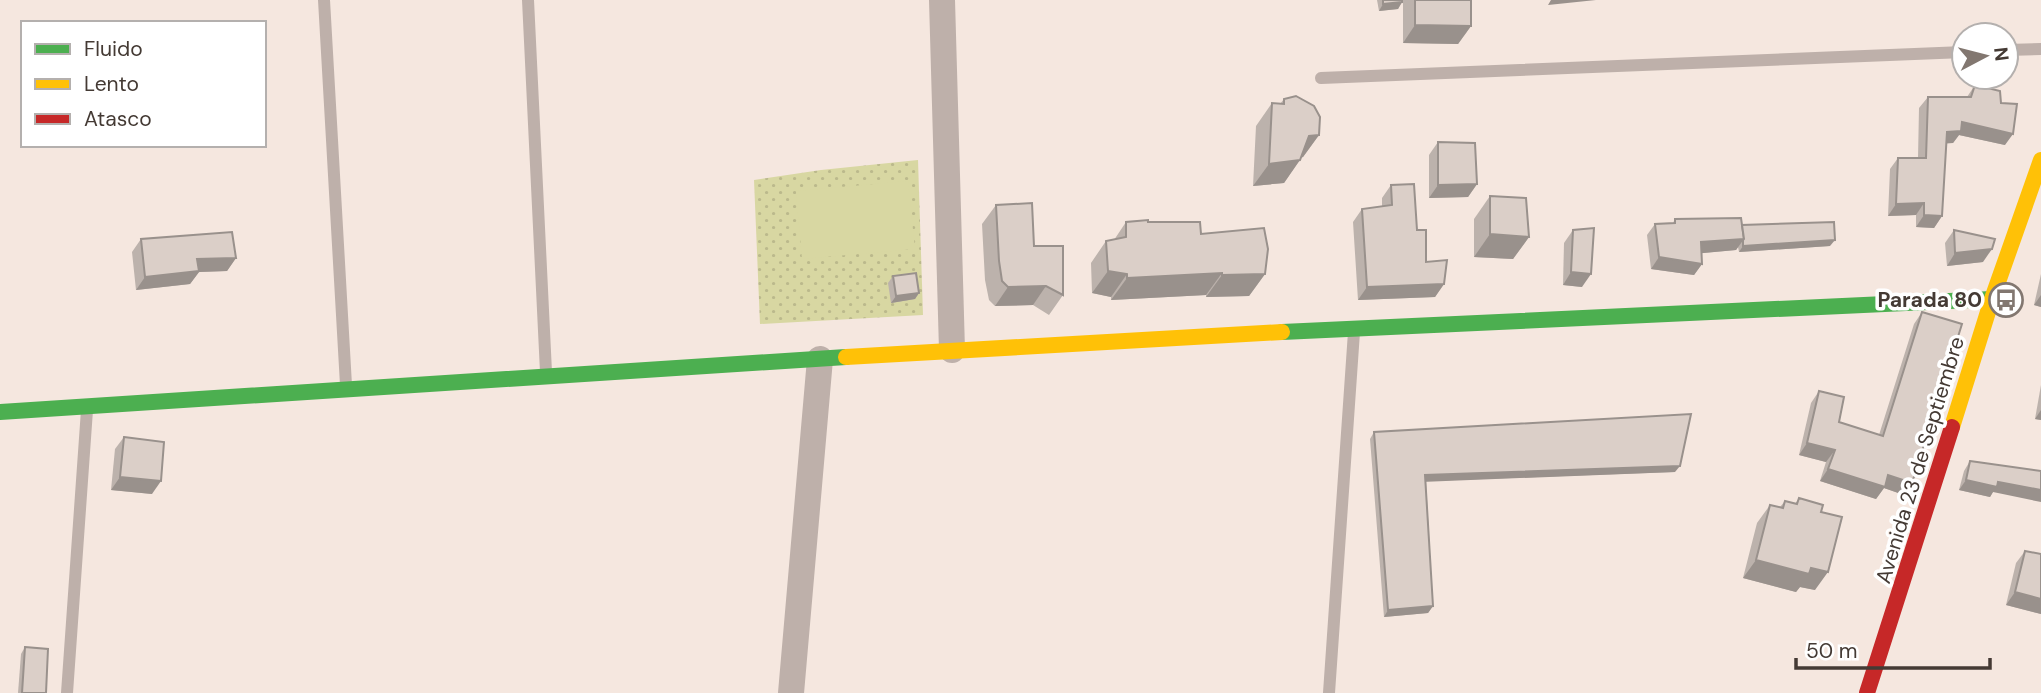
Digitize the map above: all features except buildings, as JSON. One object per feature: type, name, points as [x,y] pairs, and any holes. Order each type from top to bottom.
[{"type":"street","points":[[942,0],[953,350]]},
{"type":"street","name":"Avenida 23 de Septiembre","points":[[1867,693],[1992,299],[2041,160]]},
{"type":"street","points":[[0,412],[953,350],[1354,328],[1992,299]]},
{"type":"street","points":[[791,693],[820,359]]},
{"type":"lane","points":[[324,0],[346,389]]},
{"type":"lane","points":[[528,0],[546,376]]},
{"type":"lane","points":[[2020,50],[2041,49]]},
{"type":"lane","points":[[1321,78],[1950,53]]},
{"type":"lane","points":[[1329,693],[1354,328]]},
{"type":"lane","points":[[67,693],[87,406]]},
{"type":"shaded area","points":[[918,160],[923,315],[760,324],[754,180]]},
{"type":"shaded area","points":[[908,181],[915,249],[802,259],[796,191]]},
{"type":"traffic: fast","points":[[1282,332],[1992,299]]},
{"type":"traffic: fast","points":[[0,412],[846,357]]},
{"type":"traffic: slow","points":[[1952,427],[1992,299],[2041,160]]},
{"type":"traffic: slow","points":[[846,357],[1282,332]]},
{"type":"traffic: jam","points":[[1867,693],[1952,427]]},
{"type":"place","name":"Parada 80","points":[[2006,300]]}]
